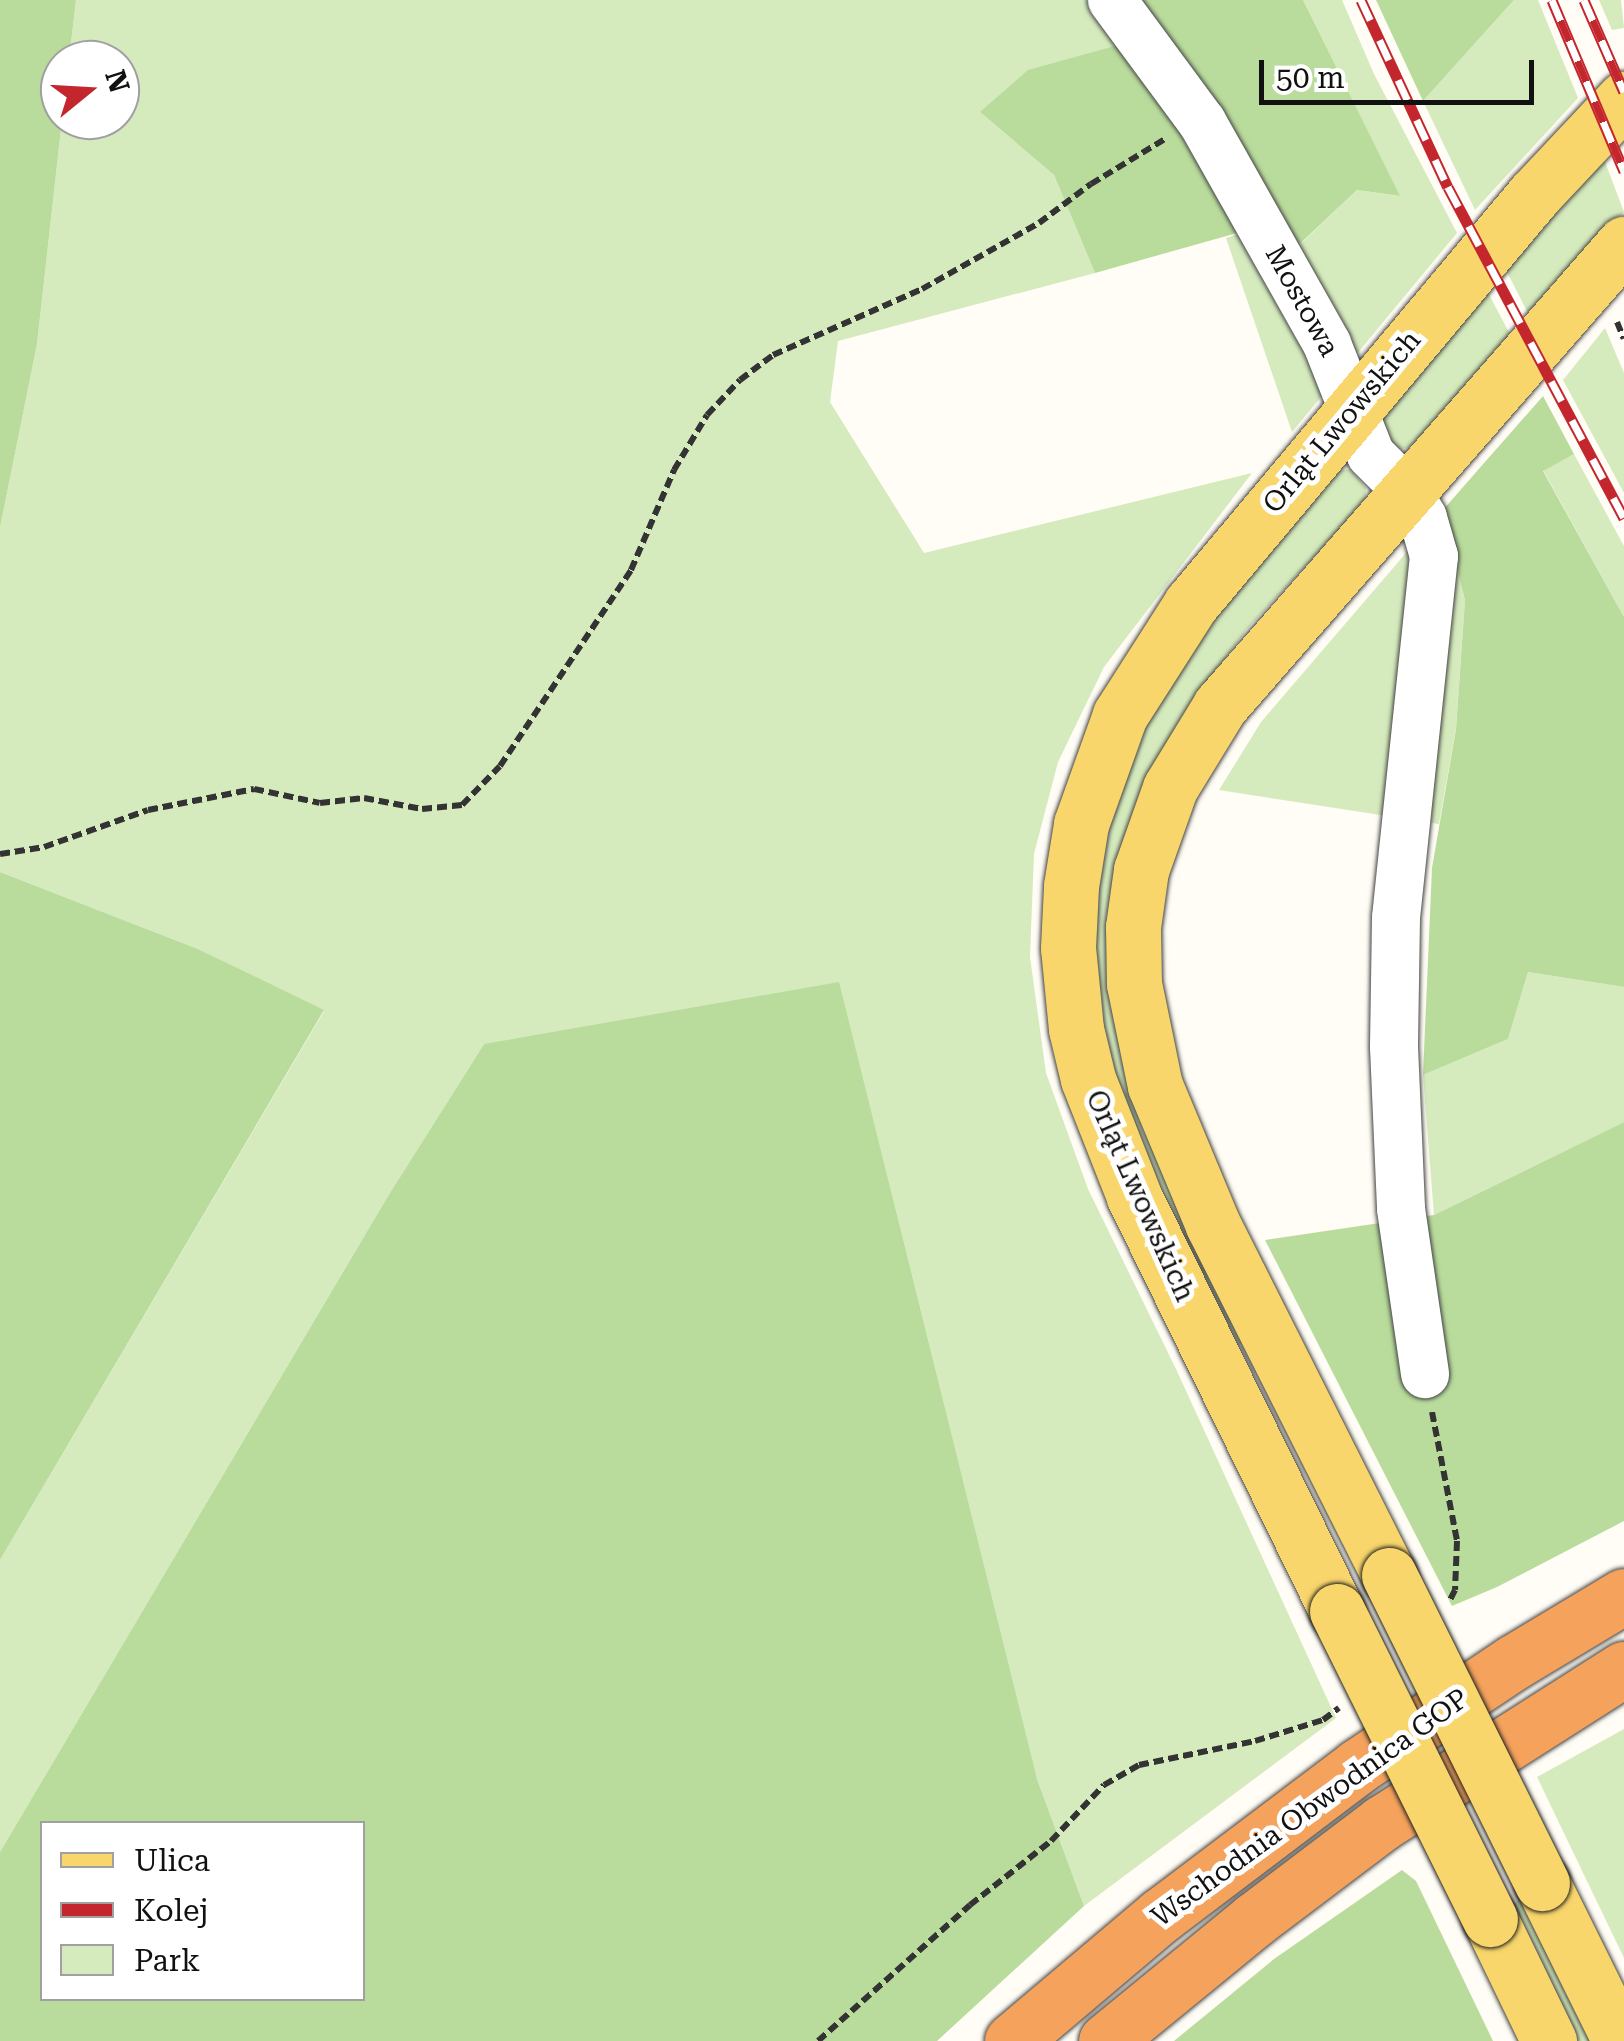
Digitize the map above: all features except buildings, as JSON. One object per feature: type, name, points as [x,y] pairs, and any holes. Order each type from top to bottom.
[{"type":"highway","name":"Wschodnia Obwodnica GOP","points":[[1012,2041],[1160,1916],[1358,1766],[1514,1662],[1624,1596]]},
{"type":"highway","name":"Wschodnia Obwodnica GOP","points":[[1106,2041],[1255,1919],[1382,1823],[1624,1669]]},
{"type":"main road","name":"Orląt Lwowskich","points":[[1549,2041],[1118,1163],[1078,1040],[1068,948],[1071,886],[1081,824],[1120,715],[1191,604],[1534,194],[1624,99]]},
{"type":"main road","name":"Orląt Lwowskich","points":[[1620,2041],[1176,1143],[1146,1059],[1132,957],[1141,870],[1158,818],[1185,760],[1252,666],[1624,244]]},
{"type":"street","name":"Mostowa","points":[[1112,0],[1202,122],[1327,344],[1371,455],[1408,491],[1423,518],[1434,556],[1396,918],[1394,1048],[1401,1210],[1425,1374]]},
{"type":"path","points":[[0,854],[44,847],[148,810],[254,789],[320,803],[364,798],[422,808],[462,805],[500,766],[631,570],[674,470],[707,415],[740,380],[773,356],[922,289],[1039,223],[1090,184],[1180,130],[1202,122]]},
{"type":"path","points":[[1624,324],[1618,326],[1624,339]]},
{"type":"path","points":[[1425,1374],[1457,1541],[1455,1590],[1448,1606]]},
{"type":"path","points":[[818,2041],[970,1905],[1051,1841],[1104,1785],[1139,1765],[1255,1741],[1323,1720],[1354,1696]]},
{"type":"green space","points":[[0,0],[76,0],[71,40],[40,40],[40,140],[60,140],[37,344],[0,528]]},
{"type":"green space","points":[[76,0],[1124,0],[1151,36],[980,112],[1054,175],[1095,273],[838,341],[830,402],[924,553],[1252,473],[1104,667],[1058,762],[1034,854],[1030,957],[1046,1073],[1088,1189],[1176,1369],[1336,1718],[1084,1906],[1037,1779],[484,1044],[388,1196],[0,1852],[0,1560],[324,1011],[198,949],[0,872],[0,528],[37,344],[60,140],[140,140],[140,40],[71,40]]},
{"type":"green space","points":[[1124,0],[1303,0],[1400,196],[1357,190],[1287,256],[1269,224],[1095,273],[1054,175],[980,112],[1028,70],[1151,36]]},
{"type":"green space","points":[[1303,0],[1342,0],[1374,74],[1457,233],[1292,432],[1226,238],[1270,224],[1288,256],[1357,190],[1399,196]]},
{"type":"green space","points":[[1376,0],[1514,0],[1423,101]]},
{"type":"green space","points":[[1514,0],[1538,0],[1578,98],[1475,210],[1423,101]]},
{"type":"green space","points":[[1599,0],[1621,0],[1624,28],[1612,30]]},
{"type":"green space","points":[[1602,154],[1624,212],[1532,321],[1503,264]]},
{"type":"green space","points":[[1485,287],[1513,340],[1417,447],[1393,450],[1383,442],[1381,410]]},
{"type":"green space","points":[[1605,328],[1624,373],[1624,493],[1563,380]]},
{"type":"green space","points":[[1543,396],[1574,454],[1543,471],[1624,617],[1624,987],[1528,972],[1508,1039],[1423,1075],[1432,868],[1456,729],[1465,600],[1442,511]]},
{"type":"green space","points":[[1574,454],[1624,546],[1624,617],[1543,470]]},
{"type":"green space","points":[[1350,469],[1366,488],[1365,502],[1248,628],[1196,697],[1125,1073],[1143,1131],[1246,1341],[1233,1348],[1129,1131],[1098,1022],[1092,910],[1117,783],[1172,668],[1332,471]]},
{"type":"green space","points":[[1442,511],[1465,600],[1456,728],[1439,824],[1219,790],[1261,722]]},
{"type":"green space","points":[[0,872],[198,949],[324,1010],[0,1560]]},
{"type":"green space","points":[[1528,972],[1624,987],[1624,1122],[1434,1215],[1423,1075],[1508,1039]]},
{"type":"green space","points":[[839,982],[1037,1779],[1084,1906],[937,2041],[0,2041],[0,1852],[388,1196],[484,1044]]},
{"type":"green space","points":[[1624,1122],[1624,1521],[1452,1606],[1265,1240],[1434,1215]]},
{"type":"green space","points":[[1624,1729],[1624,1958],[1537,1777]]},
{"type":"green space","points":[[1402,1870],[1416,1881],[1493,2041],[1174,2041],[1274,1959]]},
{"type":"green space","points":[[1522,1897],[1593,2041],[1577,2041],[1512,1905]]},
{"type":"railway","points":[[1361,0],[1448,187],[1624,518]]},
{"type":"railway","points":[[1552,0],[1624,171]]},
{"type":"railway","points":[[1584,0],[1624,92]]}]
